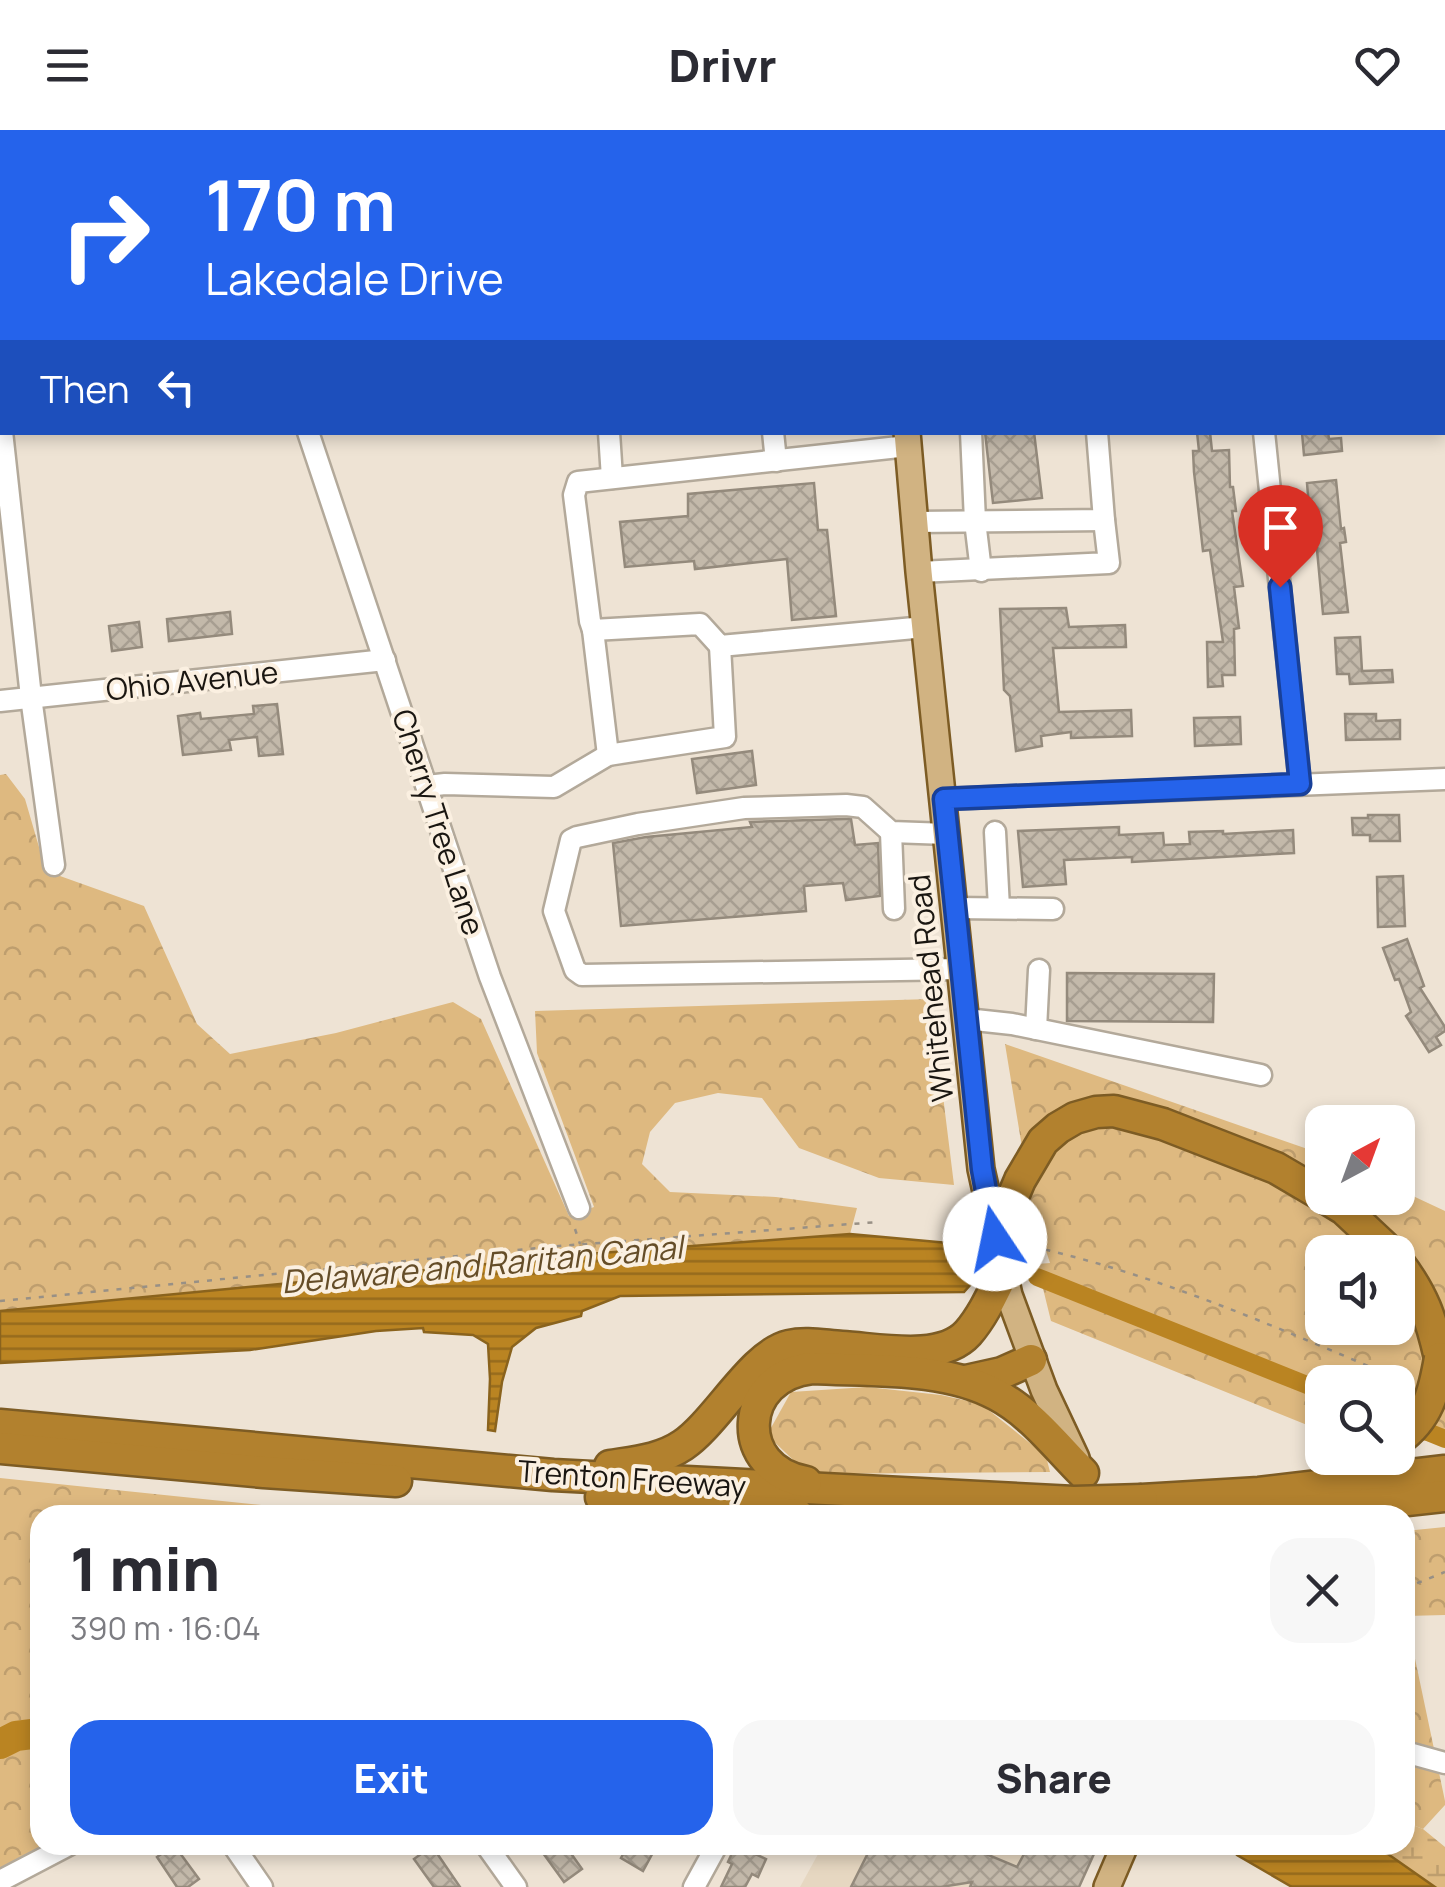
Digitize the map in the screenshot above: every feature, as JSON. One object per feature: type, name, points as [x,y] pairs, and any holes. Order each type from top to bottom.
[{"type":"highway","points":[[553,1475],[639,1462],[682,1446],[758,1365],[789,1346],[922,1352],[947,1348],[966,1335],[999,1273],[1020,1180],[1043,1141],[1075,1118],[1114,1111],[1163,1124],[1276,1168],[1305,1185]]},
{"type":"highway","points":[[1351,1215],[1372,1235]]},
{"type":"highway","points":[[1415,1286],[1432,1320],[1440,1358],[1433,1396],[1415,1424]]},
{"type":"highway","points":[[966,1381],[1002,1373],[1032,1360]]},
{"type":"highway","points":[[853,1491],[793,1480],[779,1474],[767,1462],[758,1448],[754,1416],[767,1388],[779,1378],[812,1368],[931,1374],[966,1381],[997,1395],[1028,1416],[1079,1488]]},
{"type":"highway","name":"Trenton Freeway","points":[[0,1425],[553,1475],[853,1491],[1079,1488],[1142,1500],[1265,1504],[1445,1470]]},
{"type":"highway","name":"Trenton Freeway","points":[[0,1448],[264,1472],[542,1490],[659,1505]]},
{"type":"highway","name":"Trenton Freeway","points":[[1378,1480],[1445,1496]]},
{"type":"main road","name":"Whitehead Road","points":[[908,440],[982,1169],[999,1273],[1079,1488],[1096,1505]]},
{"type":"main road","points":[[1107,1887],[1122,1865]]},
{"type":"street","points":[[2,435],[54,865]]},
{"type":"street","name":"Cherry Tree Lane","points":[[309,435],[490,976],[579,1208]]},
{"type":"street","points":[[609,435],[612,478]]},
{"type":"street","points":[[773,435],[776,461]]},
{"type":"street","points":[[971,435],[981,570]]},
{"type":"street","points":[[919,572],[1109,564],[1097,435]]},
{"type":"street","points":[[1264,435],[1300,784]]},
{"type":"street","points":[[608,755],[574,495],[578,482],[776,461],[908,440]]},
{"type":"street","points":[[915,522],[1104,520]]},
{"type":"street","points":[[427,786],[554,787],[608,755],[725,736],[720,646],[700,624],[594,630]]},
{"type":"street","points":[[720,646],[925,626]]},
{"type":"street","name":"Ohio Avenue","points":[[0,701],[385,660]]},
{"type":"street","points":[[944,799],[1445,778]]},
{"type":"street","points":[[947,834],[890,832],[863,807],[846,804],[744,808],[638,824],[577,837],[569,844],[554,911],[574,970],[582,975],[961,969]]},
{"type":"street","points":[[890,832],[894,909]]},
{"type":"street","points":[[995,832],[999,908]]},
{"type":"street","points":[[955,908],[1052,909]]},
{"type":"street","points":[[1036,1029],[1040,970]]},
{"type":"street","points":[[966,1019],[1036,1029],[1261,1075]]},
{"type":"street","points":[[1415,1755],[1445,1763]]},
{"type":"street","points":[[0,1885],[51,1855]]},
{"type":"street","points":[[240,1855],[262,1887]]},
{"type":"street","points":[[493,1855],[516,1887]]},
{"type":"street","points":[[694,1887],[712,1855]]},
{"type":"path","points":[[0,1301],[560,1246],[878,1222]]},
{"type":"path","points":[[999,1273],[1062,1252],[1137,1275],[1362,1365]]},
{"type":"path","points":[[1415,1584],[1445,1572]]},
{"type":"shaded area","points":[[850,1234],[959,1244],[967,1255],[971,1284],[964,1292],[620,1296],[582,1311],[581,1316],[536,1328],[512,1347],[495,1431],[488,1430],[488,1344],[473,1335],[424,1332],[423,1328],[250,1350],[0,1363],[0,1311],[601,1253]]},
{"type":"shaded area","points":[[818,1855],[1068,1855],[1053,1887],[800,1887]]},
{"type":"shaded area","points":[[1237,1855],[1389,1855],[1435,1887],[1292,1887]]},
{"type":"green space","points":[[6,774],[25,799],[46,871],[144,906],[197,1024],[230,1054],[336,1033],[453,1002],[481,1019],[569,1216],[594,1207],[537,1053],[535,1011],[931,999],[954,1185],[879,1178],[799,1148],[762,1098],[718,1093],[675,1103],[650,1132],[642,1164],[670,1192],[776,1197],[857,1208],[850,1234],[601,1253],[0,1311],[0,775]]},
{"type":"green space","points":[[1005,1044],[1305,1148],[1305,1215],[1415,1215],[1415,1197],[1445,1211],[1445,1439],[1415,1442],[1415,1365],[1305,1365],[1305,1424],[1051,1321],[1037,1264],[1050,1263],[1032,1208]]},
{"type":"green space","points":[[867,1387],[941,1395],[981,1404],[1046,1456],[1050,1472],[808,1474],[767,1435],[791,1392]]},
{"type":"green space","points":[[0,1478],[261,1505],[30,1505],[30,1855],[56,1855],[0,1880]]},
{"type":"green space","points":[[1445,1527],[1445,1615],[1415,1616],[1415,1530]]},
{"type":"green space","points":[[1415,1659],[1445,1801],[1423,1829],[1415,1826]]},
{"type":"green space","points":[[1415,1826],[1445,1847],[1445,1887],[1435,1887],[1389,1855],[1415,1855]]},
{"type":"building","points":[[985,435],[1034,435],[1042,498],[993,503]]},
{"type":"building","points":[[1197,435],[1210,435],[1212,451],[1229,450],[1230,487],[1236,511],[1232,511],[1243,586],[1234,587],[1239,628],[1234,629],[1235,675],[1222,675],[1223,686],[1208,687],[1207,642],[1223,642],[1210,550],[1203,551],[1193,451],[1199,451]]},
{"type":"building","points":[[1302,435],[1341,438],[1342,451],[1304,455]]},
{"type":"building","points":[[1336,480],[1346,542],[1340,543],[1348,612],[1323,614],[1313,507],[1309,507],[1307,483]]},
{"type":"building","points":[[814,483],[818,530],[827,530],[836,616],[792,620],[787,559],[695,569],[694,561],[625,567],[620,522],[688,516],[688,494]]},
{"type":"building","points":[[1066,608],[1069,627],[1125,625],[1126,647],[1053,648],[1059,712],[1131,710],[1132,736],[1071,738],[1071,732],[1041,736],[1042,746],[1016,751],[1010,696],[1004,690],[1000,609]]},
{"type":"building","points":[[230,612],[232,634],[169,641],[167,619]]},
{"type":"building","points":[[139,622],[142,647],[112,651],[109,626]]},
{"type":"building","points":[[1360,637],[1362,671],[1392,670],[1393,682],[1350,684],[1349,674],[1337,674],[1335,638]]},
{"type":"building","points":[[277,704],[283,754],[259,756],[257,737],[229,740],[231,750],[183,755],[178,716],[200,713],[201,719],[254,714],[253,706]]},
{"type":"building","points":[[1345,714],[1376,714],[1376,721],[1400,720],[1400,739],[1346,740]]},
{"type":"building","points":[[1240,717],[1241,744],[1195,746],[1194,718]]},
{"type":"building","points":[[752,751],[756,785],[697,793],[692,759]]},
{"type":"building","points":[[1399,815],[1400,841],[1370,841],[1370,835],[1353,835],[1352,818]]},
{"type":"building","points":[[851,819],[855,845],[878,843],[880,896],[846,900],[843,883],[804,886],[806,911],[621,926],[613,843],[752,827],[750,822]]},
{"type":"building","points":[[1119,827],[1119,835],[1163,833],[1164,845],[1190,844],[1189,832],[1293,830],[1294,853],[1132,862],[1132,857],[1064,860],[1066,884],[1023,887],[1018,831]]},
{"type":"building","points":[[1403,876],[1405,926],[1378,927],[1377,877]]},
{"type":"building","points":[[1407,939],[1424,986],[1420,988],[1445,1027],[1436,1037],[1441,1045],[1429,1052],[1406,1016],[1411,1012],[1383,948]]},
{"type":"building","points":[[1067,973],[1214,974],[1213,1022],[1067,1021]]},
{"type":"building","points":[[181,1855],[199,1879],[188,1887],[177,1887],[157,1857]]},
{"type":"building","points":[[420,1855],[438,1855],[460,1887],[434,1887],[414,1859]]},
{"type":"building","points":[[544,1855],[572,1855],[582,1869],[564,1882]]},
{"type":"building","points":[[623,1855],[652,1855],[643,1871],[621,1858]]},
{"type":"building","points":[[731,1855],[766,1859],[758,1877],[752,1874],[745,1887],[721,1887],[732,1864],[728,1862]]},
{"type":"building","points":[[867,1855],[988,1855],[1017,1867],[1024,1855],[1093,1855],[1079,1887],[970,1887],[972,1882],[941,1887],[851,1887]]},
{"type":"waterway","name":"Delaware and Raritan Canal","points":[[1037,1277],[1305,1384]]},
{"type":"waterway","name":"Delaware and Raritan Canal","points":[[1415,1427],[1445,1439]]},
{"type":"waterway","points":[[0,1744],[30,1734]]},
{"type":"route","points":[[995,1239],[982,1169],[944,799],[1300,784],[1280,587]]}]
